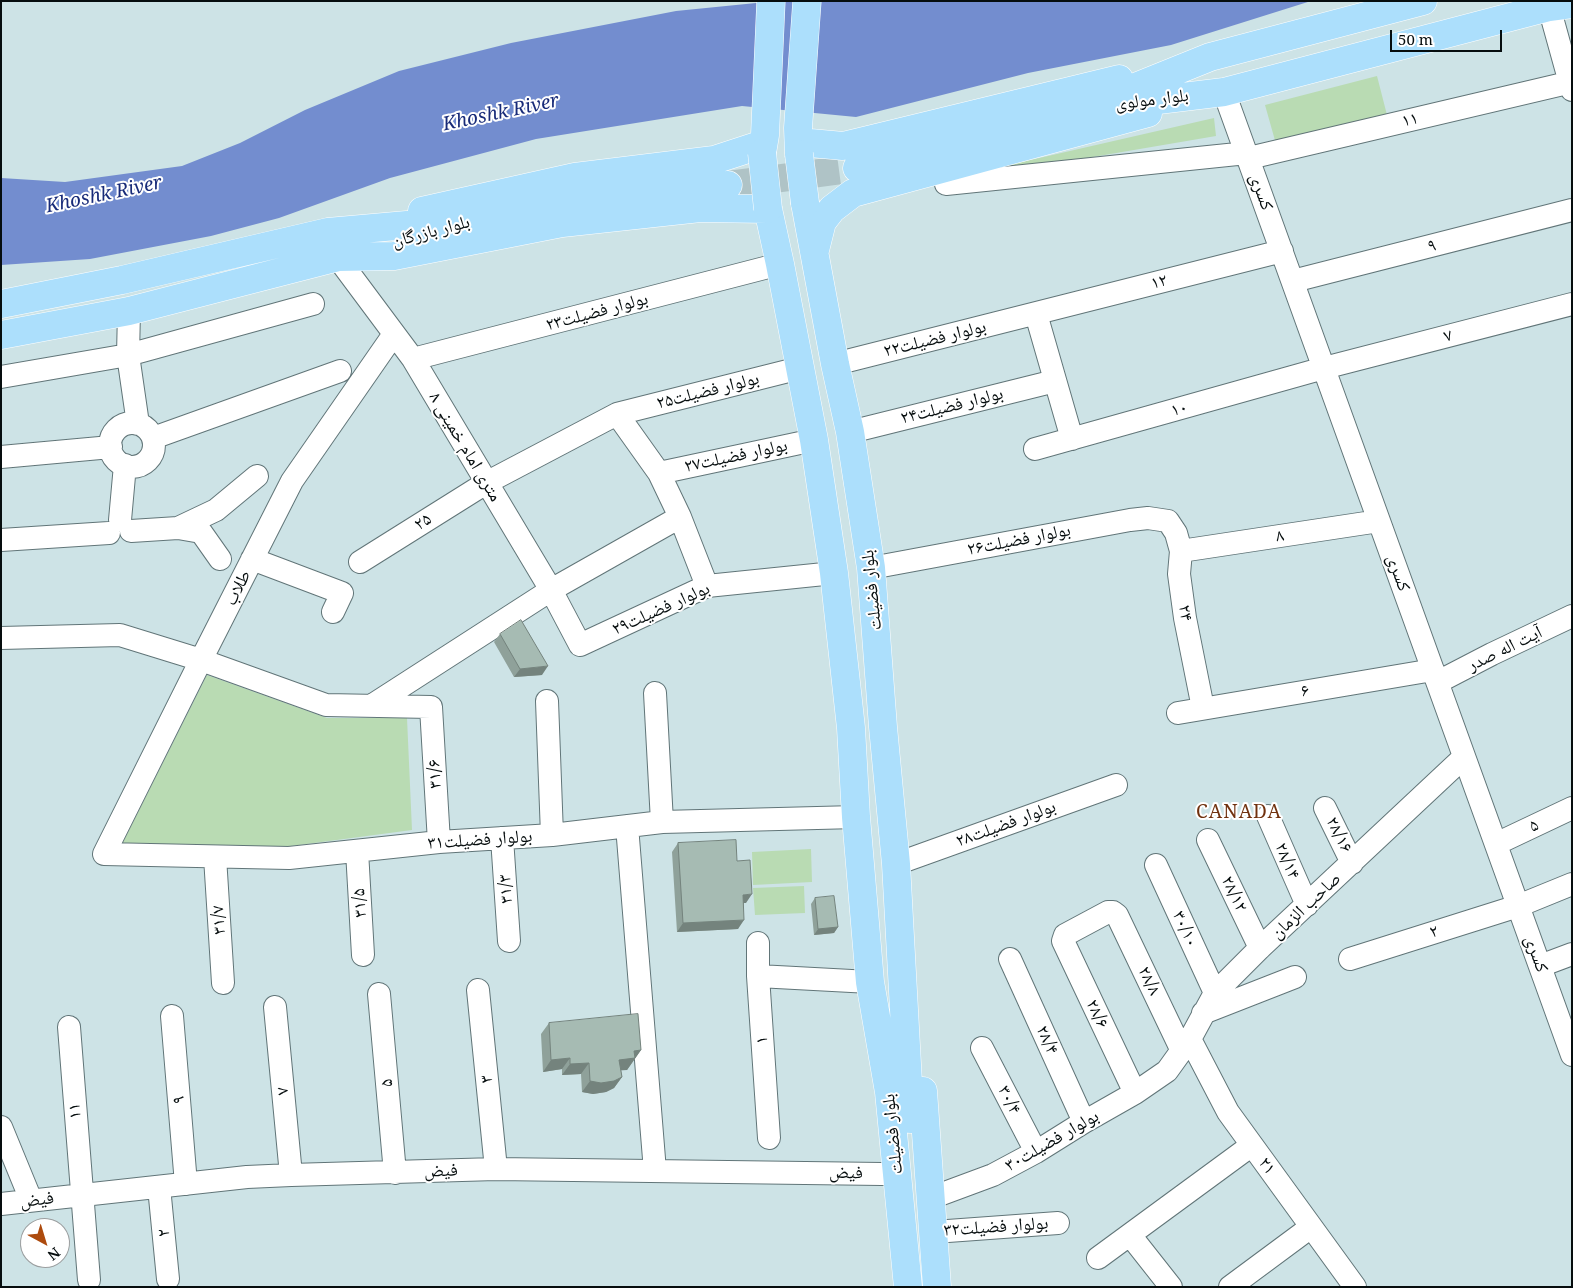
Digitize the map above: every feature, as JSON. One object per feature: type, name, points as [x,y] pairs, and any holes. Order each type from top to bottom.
[{"type":"main road","name":"بلوار فضیلت","points":[[771,1],[763,144],[768,208],[814,440],[834,573],[851,728],[882,1174],[894,1287]]},
{"type":"main road","name":"بلوار فضیلت","points":[[807,1],[799,141],[805,203],[835,364],[850,432],[871,568],[896,864],[903,983],[898,1092],[908,1287]]},
{"type":"main road","name":"بلوار مولوی","points":[[1081,109],[1210,56],[1423,1]]},
{"type":"main road","name":"بلوار مولوی","points":[[1081,109],[1224,92],[1560,6]]},
{"type":"main road","points":[[799,141],[843,146],[1210,56]]},
{"type":"main road","points":[[814,254],[822,222],[832,209],[853,193],[1224,92]]},
{"type":"main road","points":[[857,168],[1081,109]]},
{"type":"main road","points":[[332,245],[575,177],[714,160],[763,144]]},
{"type":"main road","name":"بلوار بازرگان","points":[[1,304],[122,280],[332,245],[561,202],[728,185]]},
{"type":"main road","points":[[332,245],[394,256],[562,223],[700,208],[768,208]]},
{"type":"main road","name":"بلوار بازرگان","points":[[1,335],[129,311],[332,245]]},
{"type":"main road","points":[[851,728],[883,727]]},
{"type":"main road","name":"بلوار فضیلت","points":[[870,982],[898,1092],[924,1287]]},
{"type":"main road","name":"بلوار فضیلت","points":[[903,983],[923,1091],[937,1287]]},
{"type":"street","points":[[1560,6],[1571,85]]},
{"type":"street","name":"۱۱","points":[[946,184],[1248,156],[1571,85]]},
{"type":"street","name":"کسری","points":[[1224,92],[1572,1055]]},
{"type":"street","name":"۹","points":[[1293,281],[1572,210]]},
{"type":"street","name":"۸ متری امام خمینی","points":[[332,245],[413,359],[551,590],[580,646]]},
{"type":"street","name":"۱۲","points":[[1036,314],[1282,251]]},
{"type":"street","name":"بولوار فضیلت۲۳","points":[[413,359],[780,264]]},
{"type":"street","points":[[1,377],[128,356],[313,304]]},
{"type":"street","name":"۷","points":[[1324,368],[1572,304]]},
{"type":"street","points":[[129,311],[128,356],[146,431],[153,452],[150,458],[138,466],[125,465],[115,458],[111,447],[114,433],[124,424],[146,431],[340,371]]},
{"type":"street","points":[[1036,314],[1072,439]]},
{"type":"street","name":"بولوار فضیلت۲۲","points":[[835,364],[1036,314]]},
{"type":"street","name":"طلاب","points":[[104,854],[292,481],[394,334]]},
{"type":"street","name":"بولوار فضیلت۲۵","points":[[486,483],[617,414],[800,368]]},
{"type":"street","name":"۱۰","points":[[1035,449],[1324,368]]},
{"type":"street","name":"بولوار فضیلت۲۴","points":[[850,432],[1055,381]]},
{"type":"street","points":[[617,414],[659,473],[708,586]]},
{"type":"street","name":"بولوار فضیلت۲۷","points":[[659,473],[814,440]]},
{"type":"street","points":[[1,457],[111,447]]},
{"type":"street","points":[[120,528],[125,465]]},
{"type":"street","points":[[178,528],[216,510],[257,476]]},
{"type":"street","name":"۲۵","points":[[360,562],[486,483]]},
{"type":"street","points":[[202,532],[216,510]]},
{"type":"street","points":[[1,638],[120,635],[201,660],[326,705],[372,706],[551,590],[680,518]]},
{"type":"street","name":"بولوار فضیلت۲۶","points":[[871,568],[1130,520],[1148,518],[1168,521]]},
{"type":"street","name":"۲۴","points":[[1168,521],[1176,533],[1182,551],[1179,574],[1184,618],[1204,708]]},
{"type":"street","name":"۸","points":[[1182,551],[1379,521]]},
{"type":"street","points":[[1,540],[120,528],[178,528],[202,532],[220,559]]},
{"type":"street","points":[[252,559],[342,592],[333,612]]},
{"type":"street","name":"بولوار فضیلت۲۹","points":[[580,646],[708,586],[834,573]]},
{"type":"street","name":"آیت اله صدر","points":[[1435,676],[1492,654],[1572,616]]},
{"type":"street","name":"۶","points":[[1178,714],[1204,708],[1435,676]]},
{"type":"street","points":[[655,693],[662,822]]},
{"type":"street","points":[[547,700],[552,835]]},
{"type":"street","name":"۳۱/۶","points":[[372,706],[431,707],[439,842]]},
{"type":"street","name":"صاحب الزمان","points":[[1167,1071],[1186,1045],[1215,993],[1260,948],[1464,757]]},
{"type":"street","name":"بولوار فضیلت۲۸","points":[[896,864],[1116,785]]},
{"type":"street","name":"۲۸/۱۶","points":[[1325,808],[1352,863]]},
{"type":"street","name":"۵","points":[[1496,844],[1572,808]]},
{"type":"street","name":"۲۸/۱۴","points":[[1268,816],[1307,905]]},
{"type":"street","name":"بولوار فضیلت۳۱","points":[[104,854],[288,858],[439,842],[552,835],[662,822],[856,817]]},
{"type":"street","points":[[627,826],[655,1171]]},
{"type":"street","name":"۳۱/۳","points":[[502,838],[510,941]]},
{"type":"street","name":"۲۸/۱۲","points":[[1208,840],[1260,948]]},
{"type":"street","name":"۳۱/۵","points":[[356,851],[363,955]]},
{"type":"street","name":"۳۱/۷","points":[[215,856],[223,983]]},
{"type":"street","name":"۳۰/۱۰","points":[[1156,864],[1215,993]]},
{"type":"street","name":"۲","points":[[1350,960],[1518,906],[1572,884]]},
{"type":"street","name":"۲۸/۸","points":[[1065,935],[1108,912],[1113,912],[1117,915],[1186,1045]]},
{"type":"street","name":"۲۸/۶","points":[[1065,935],[1063,941],[1135,1093]]},
{"type":"street","name":"۱","points":[[758,943],[758,976],[769,1138]]},
{"type":"street","points":[[1540,966],[1572,954]]},
{"type":"street","name":"۲۸/۴","points":[[1010,959],[1084,1122]]},
{"type":"street","points":[[758,976],[870,982]]},
{"type":"street","points":[[1203,1013],[1295,977]]},
{"type":"street","name":"۳","points":[[478,990],[496,1169]]},
{"type":"street","name":"۵","points":[[379,994],[395,1173]]},
{"type":"street","name":"۷","points":[[275,1007],[291,1175]]},
{"type":"street","name":"۹","points":[[172,1016],[186,1184]]},
{"type":"street","name":"۱۱","points":[[68,1027],[89,1280]]},
{"type":"street","name":"۲۱","points":[[1186,1045],[1228,1112],[1311,1227],[1344,1283]]},
{"type":"street","name":"۳۰/۴","points":[[982,1048],[1036,1152]]},
{"type":"street","name":"بولوار فضیلت۳۰","points":[[931,1198],[993,1175],[1036,1152],[1135,1093],[1167,1071]]},
{"type":"street","points":[[1,1127],[6,1157],[31,1200]]},
{"type":"street","points":[[1098,1258],[1252,1145]]},
{"type":"street","name":"فیض","points":[[1,1204],[247,1177],[291,1175],[496,1169],[882,1174]]},
{"type":"street","name":"۲","points":[[159,1187],[168,1279]]},
{"type":"street","name":"بولوار فضیلت۳۲","points":[[934,1232],[1058,1222]]},
{"type":"street","points":[[1230,1287],[1311,1227]]},
{"type":"street","points":[[1130,1235],[1171,1287]]},
{"type":"green space","points":[[1377,76],[1387,115],[1276,144],[1265,105]]},
{"type":"green space","points":[[1214,118],[1216,136],[999,173],[1000,167]]},
{"type":"green space","points":[[207,675],[327,718],[407,718],[412,830],[284,847],[120,848]]},
{"type":"green space","points":[[811,849],[812,882],[753,885],[752,852]]},
{"type":"green space","points":[[804,886],[805,913],[755,915],[753,888]]},
{"type":"water","name":"Khoshk River","points":[[776,1],[1311,1],[1171,45],[1028,73],[856,117],[742,106],[536,139],[390,178],[279,218],[211,236],[90,259],[1,265],[1,178],[65,182],[182,166],[240,143],[305,110],[399,71],[511,43],[676,11]]},
{"type":"building","points":[[521,620],[548,666],[520,669],[500,634]]},
{"type":"building","points":[[736,840],[737,861],[750,860],[752,894],[743,895],[744,920],[683,923],[678,843]]},
{"type":"building","points":[[834,896],[838,927],[818,929],[815,898]]},
{"type":"building","points":[[638,1014],[641,1050],[634,1051],[635,1058],[619,1060],[622,1077],[614,1081],[601,1083],[590,1081],[589,1063],[570,1064],[570,1058],[551,1060],[549,1023]]},
{"type":"tunnel","points":[[728,185],[857,168]]},
{"type":"district","name":"CANADA","points":[[1239,813]]}]
